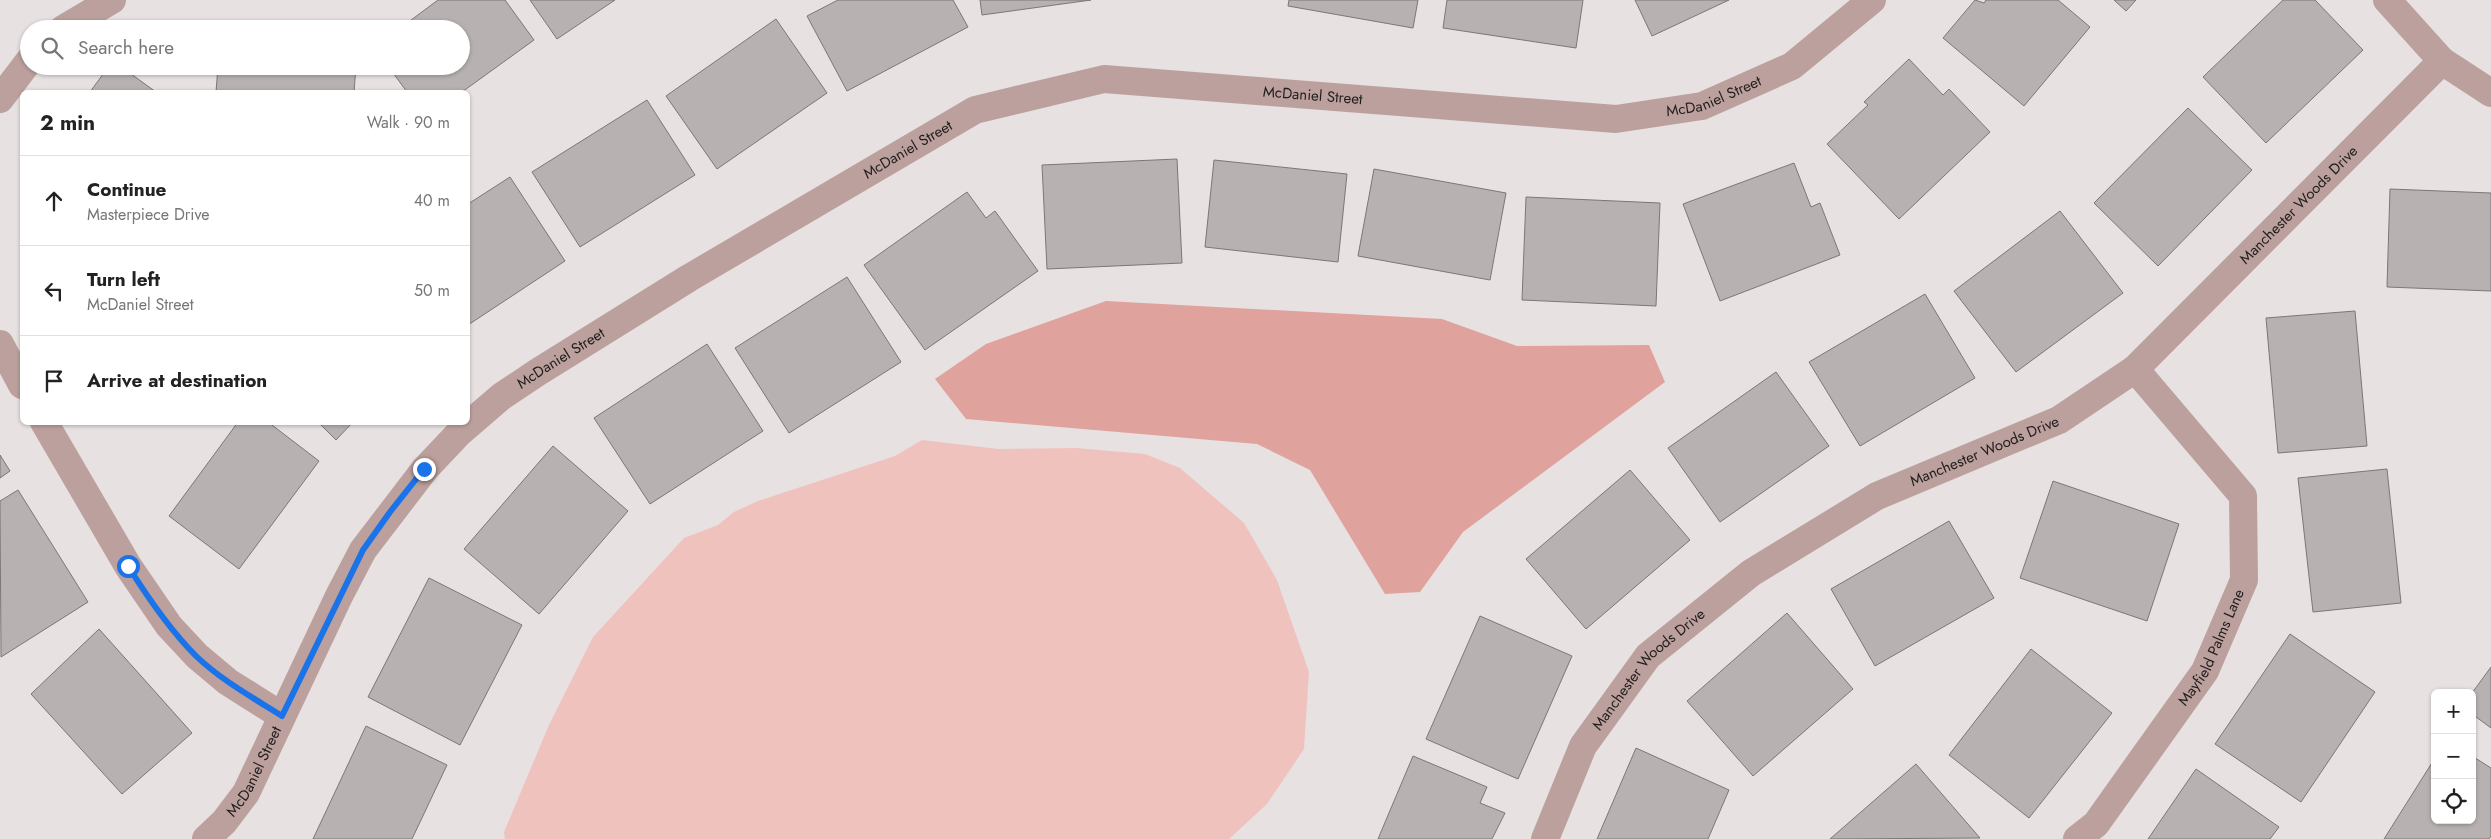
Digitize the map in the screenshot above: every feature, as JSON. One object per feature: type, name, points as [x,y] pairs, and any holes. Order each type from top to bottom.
[{"type":"street","points":[[78,20],[112,0]]},
{"type":"street","name":"McDaniel Street","points":[[470,423],[502,396],[538,372],[690,278],[975,110],[1104,79],[1616,119],[1702,106],[1792,66],[1872,0]]},
{"type":"street","points":[[2387,0],[2442,61],[2491,93]]},
{"type":"street","name":"Manchester Woods Drive","points":[[1545,839],[1583,746],[1648,656],[1744,579],[1877,496],[2059,420],[2135,369],[2442,61]]},
{"type":"street","points":[[0,344],[20,381]]},
{"type":"street","name":"Mayfield Palms Lane","points":[[2077,839],[2096,824],[2205,671],[2244,580],[2243,496],[2135,369]]},
{"type":"street","points":[[46,425],[128,566],[169,626],[196,656],[228,682],[282,716]]},
{"type":"street","name":"McDaniel Street","points":[[206,839],[224,822],[246,793],[363,550],[424,469],[468,425]]},
{"type":"shaded area","points":[[1106,301],[1442,319],[1517,346],[1649,345],[1665,382],[1463,532],[1420,592],[1385,594],[1310,470],[1257,444],[966,419],[935,379],[986,344]]},
{"type":"shaded area","points":[[922,440],[999,449],[1076,448],[1145,454],[1180,468],[1244,523],[1277,580],[1309,672],[1304,749],[1267,804],[1229,839],[505,839],[504,832],[549,725],[593,637],[684,538],[718,525],[734,512],[758,501],[895,456]]},
{"type":"building","points":[[438,0],[505,0],[534,40],[465,90],[406,90],[395,75],[470,75],[470,20],[411,20]]},
{"type":"building","points":[[530,0],[615,0],[557,39]]},
{"type":"building","points":[[838,0],[953,0],[968,27],[847,91],[807,16]]},
{"type":"building","points":[[980,0],[1091,0],[982,15]]},
{"type":"building","points":[[1289,0],[1418,0],[1413,28],[1288,6]]},
{"type":"building","points":[[1447,0],[1583,0],[1576,48],[1443,28]]},
{"type":"building","points":[[1635,0],[1729,0],[1652,36]]},
{"type":"building","points":[[1975,0],[1984,3],[1986,0],[2058,0],[2090,27],[2024,106],[1943,38]]},
{"type":"building","points":[[2114,0],[2136,0],[2126,11]]},
{"type":"building","points":[[2283,0],[2315,0],[2363,50],[2266,143],[2203,77]]},
{"type":"building","points":[[776,19],[827,93],[717,169],[666,96]]},
{"type":"building","points":[[1909,59],[1943,95],[1949,89],[1990,132],[1899,219],[1827,144],[1868,105],[1864,102]]},
{"type":"building","points":[[102,75],[132,75],[153,90],[91,90]]},
{"type":"building","points":[[217,75],[355,75],[354,90],[216,90]]},
{"type":"building","points":[[647,100],[695,175],[580,247],[532,172]]},
{"type":"building","points":[[2188,108],[2252,170],[2158,266],[2094,203]]},
{"type":"building","points":[[1177,159],[1182,263],[1047,269],[1042,165]]},
{"type":"building","points":[[1214,160],[1347,174],[1338,262],[1205,247]]},
{"type":"building","points":[[1794,163],[1811,207],[1820,203],[1840,255],[1720,301],[1683,204]]},
{"type":"building","points":[[1374,169],[1506,193],[1490,280],[1358,256]]},
{"type":"building","points":[[510,177],[565,261],[470,324],[470,203]]},
{"type":"building","points":[[2390,189],[2491,193],[2491,291],[2387,287]]},
{"type":"building","points":[[967,192],[986,218],[995,211],[1038,271],[925,350],[864,265]]},
{"type":"building","points":[[1526,197],[1660,203],[1656,306],[1522,300]]},
{"type":"building","points":[[2060,211],[2123,293],[2016,372],[1954,291]]},
{"type":"building","points":[[847,277],[901,362],[789,433],[735,348]]},
{"type":"building","points":[[1925,294],[1975,378],[1860,446],[1809,362]]},
{"type":"building","points":[[2355,311],[2367,446],[2278,453],[2266,318]]},
{"type":"building","points":[[707,344],[763,431],[650,504],[594,418]]},
{"type":"building","points":[[1776,372],[1829,446],[1720,522],[1668,448]]},
{"type":"building","points":[[236,425],[272,425],[319,461],[239,569],[169,516]]},
{"type":"building","points":[[321,425],[350,425],[336,440]]},
{"type":"building","points":[[553,446],[628,511],[539,614],[464,549]]},
{"type":"building","points":[[0,455],[10,471],[0,478]]},
{"type":"building","points":[[2387,469],[2401,603],[2313,612],[2298,478]]},
{"type":"building","points":[[1630,470],[1690,540],[1586,629],[1526,559]]},
{"type":"building","points":[[2053,481],[2179,524],[2147,621],[2020,578]]},
{"type":"building","points":[[18,490],[88,602],[1,657],[0,501]]},
{"type":"building","points":[[1949,521],[1994,598],[1875,666],[1831,589]]},
{"type":"building","points":[[429,578],[522,625],[460,745],[368,697]]},
{"type":"building","points":[[1787,613],[1853,689],[1753,776],[1687,701]]},
{"type":"building","points":[[1480,616],[1572,656],[1518,779],[1426,739]]},
{"type":"building","points":[[99,629],[192,733],[122,794],[31,694]]},
{"type":"building","points":[[2290,634],[2375,692],[2301,802],[2215,744]]},
{"type":"building","points":[[2031,649],[2112,713],[2029,818],[1949,755]]},
{"type":"building","points":[[2491,667],[2491,728],[2476,717],[2475,689]]},
{"type":"building","points":[[366,726],[447,765],[412,839],[313,839]]},
{"type":"building","points":[[1636,748],[1729,790],[1708,839],[1597,839]]},
{"type":"building","points":[[1413,756],[1487,787],[1480,803],[1505,813],[1492,839],[1378,839]]},
{"type":"building","points":[[2476,759],[2491,768],[2491,836],[2489,839],[2384,839],[2431,764],[2431,824],[2476,824]]},
{"type":"building","points":[[1916,764],[1980,838],[1830,839]]},
{"type":"building","points":[[2196,769],[2279,827],[2270,839],[2148,839]]},
{"type":"route","points":[[128,566],[169,626],[196,656],[228,682],[282,716],[363,550],[424,469]]}]
